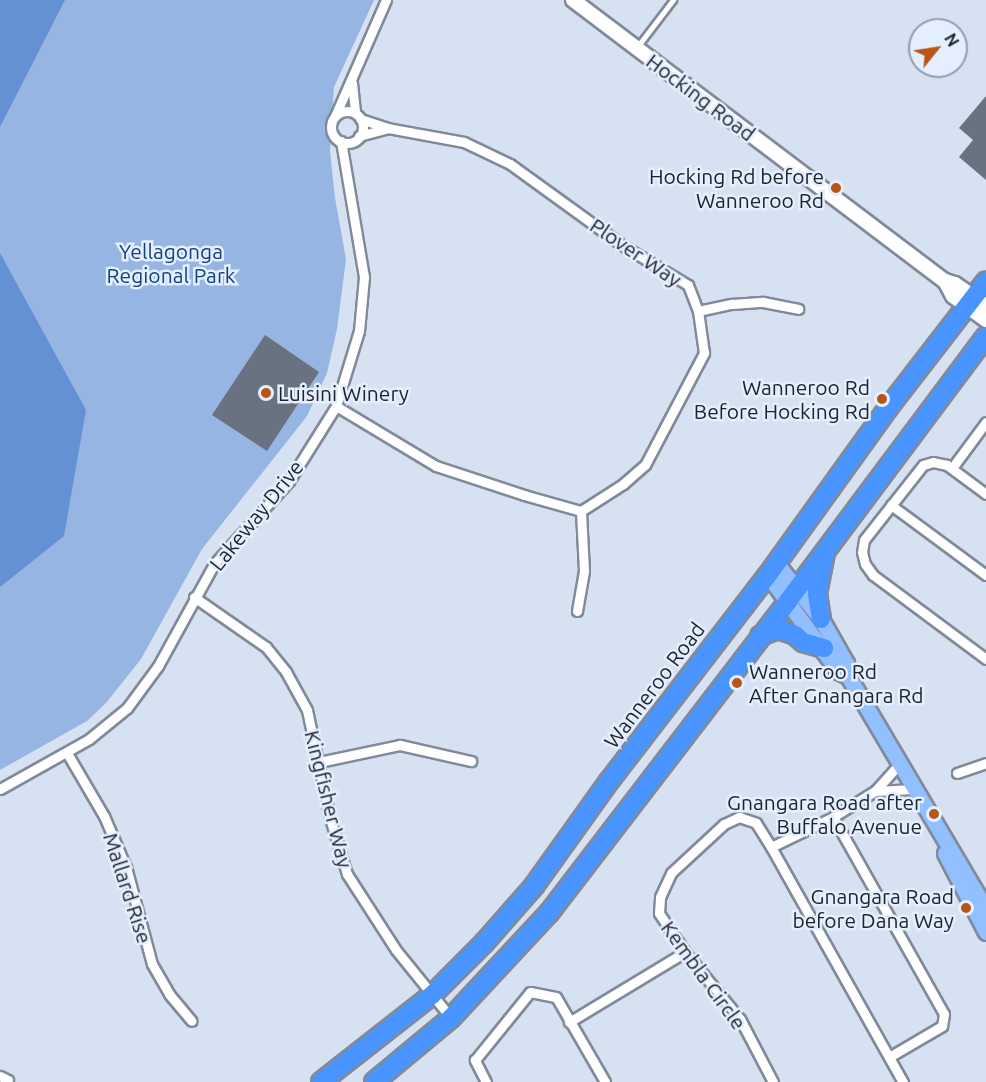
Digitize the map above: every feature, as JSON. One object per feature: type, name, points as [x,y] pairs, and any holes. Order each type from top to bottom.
[{"type":"highway","name":"Wanneroo Road","points":[[321,1082],[432,995],[484,943],[534,886],[617,771],[772,569],[881,417],[976,304],[986,281]]},
{"type":"highway","points":[[374,1082],[451,1018],[549,913],[986,336]]},
{"type":"highway","points":[[821,620],[817,594],[827,546]]},
{"type":"highway","points":[[760,636],[778,629],[795,635],[803,642],[824,648]]},
{"type":"main road","points":[[772,569],[792,595],[838,671],[848,676]]},
{"type":"main road","points":[[792,595],[821,620],[846,663],[848,676],[986,909]]},
{"type":"main road","points":[[941,836],[946,860],[986,932]]},
{"type":"street","points":[[352,80],[357,116],[362,126],[357,138],[341,141],[331,130],[335,116],[386,0]]},
{"type":"street","name":"Hocking Road","points":[[573,0],[945,281],[953,296],[976,304],[986,320]]},
{"type":"street","points":[[335,116],[345,111],[357,116]]},
{"type":"street","name":"Plover Way","points":[[357,116],[388,128],[464,142],[510,164],[622,245],[688,285],[698,311],[704,353],[645,465],[623,484],[581,511]]},
{"type":"street","name":"Plover Way","points":[[357,138],[388,128]]},
{"type":"street","name":"Lakeway Drive","points":[[346,162],[357,138]]},
{"type":"street","name":"Lakeway Drive","points":[[0,789],[89,739],[127,708],[158,666],[214,564],[289,481],[336,406],[359,331],[364,278],[341,141]]},
{"type":"street","points":[[698,311],[732,304],[763,302],[798,309]]},
{"type":"street","points":[[336,406],[436,466],[581,511],[584,571],[577,611]]},
{"type":"street","points":[[952,468],[986,422]]},
{"type":"street","points":[[986,494],[952,468],[933,462],[923,465],[864,540],[862,552],[865,564],[873,575],[986,659]]},
{"type":"street","points":[[891,505],[986,575]]},
{"type":"street","name":"Kingfisher Way","points":[[194,597],[266,647],[286,672],[306,710],[330,818],[347,874],[371,915],[451,1018]]},
{"type":"street","points":[[319,762],[400,745],[471,761]]},
{"type":"street","name":"Mallard Rise","points":[[67,753],[104,816],[126,867],[152,964],[169,994],[192,1021]]},
{"type":"street","points":[[957,773],[986,763]]},
{"type":"street","points":[[771,847],[833,817],[875,791],[899,764]]},
{"type":"street","points":[[875,791],[914,789]]},
{"type":"street","name":"Kembla Circle","points":[[773,1082],[740,1019],[685,952],[659,913],[660,897],[671,873],[724,824],[739,817],[756,823],[771,847],[903,1082]]},
{"type":"street","points":[[833,817],[944,1014],[942,1026],[889,1057]]},
{"type":"street","points":[[569,1022],[685,952]]},
{"type":"street","points":[[486,1082],[475,1060],[530,992],[556,997],[605,1082]]},
{"type":"lane","points":[[636,48],[673,0]]},
{"type":"green space","name":"Yellagonga Regional Park","points":[[0,0],[374,0],[334,87],[330,151],[335,198],[346,259],[337,329],[327,373],[307,416],[202,549],[141,659],[106,703],[87,721],[0,770]]},
{"type":"shaded area","points":[[0,0],[65,0],[0,127]]},
{"type":"shaded area","points":[[0,253],[86,410],[64,536],[0,587]]},
{"type":"building","points":[[986,96],[986,180],[959,157],[973,140],[959,128]]},
{"type":"building","name":"Luisini Winery","points":[[265,335],[319,372],[267,451],[212,415]]},
{"type":"place","name":"Hocking Rd before Wanneroo Rd","points":[[836,188]]},
{"type":"place","name":"Luisini Winery","points":[[266,393]]},
{"type":"place","name":"Wanneroo Rd Before Hocking Rd","points":[[882,399]]},
{"type":"place","name":"Wanneroo Rd After Gnangara Rd","points":[[737,683]]},
{"type":"place","name":"Gnangara Road after Buffalo Avenue","points":[[934,814]]},
{"type":"place","name":"Gnangara Road before Dana Way","points":[[966,908]]}]
